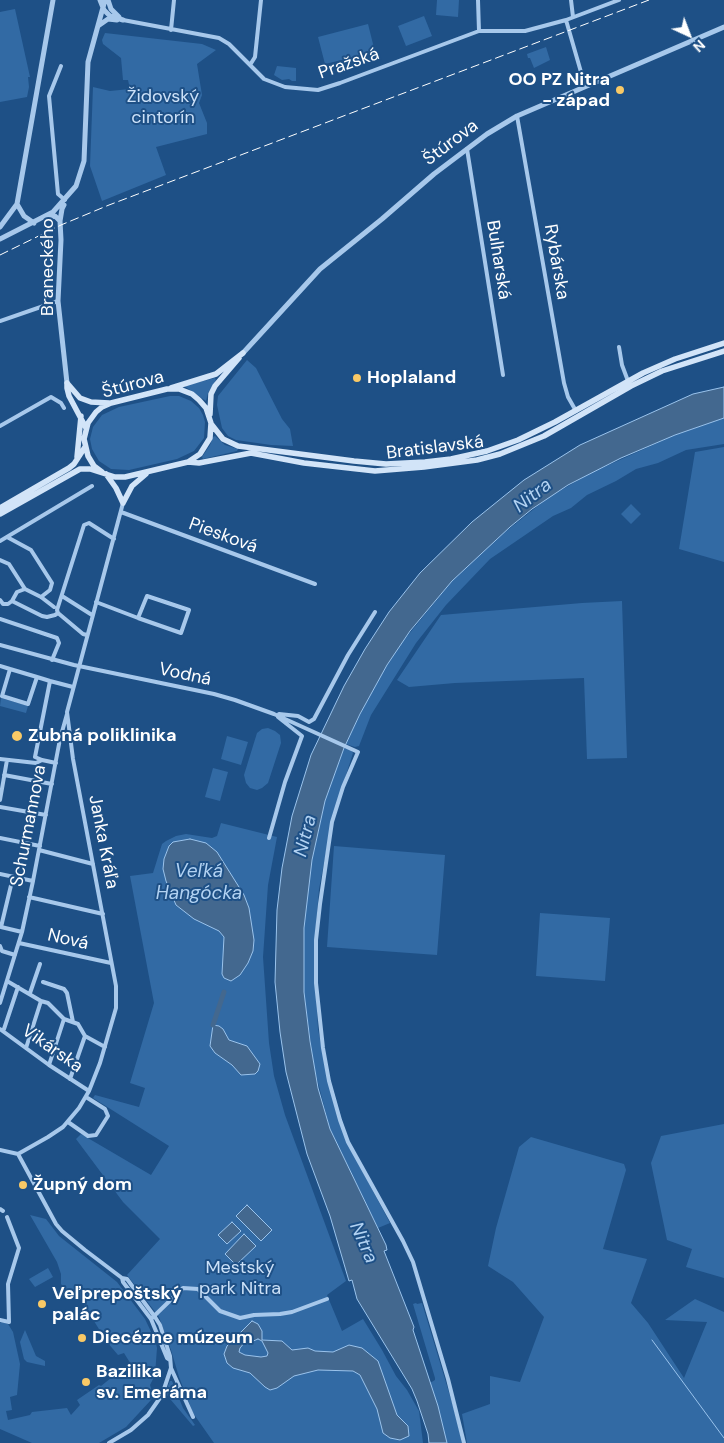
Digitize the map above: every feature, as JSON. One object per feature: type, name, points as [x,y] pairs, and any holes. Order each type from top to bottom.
[{"type":"main road","name":"Bratislavská","points":[[212,425],[223,439],[238,446],[371,463],[407,464],[451,459],[487,451],[518,440],[675,359],[724,343]]},
{"type":"main road","name":"Bratislavská","points":[[188,462],[200,463],[251,453],[326,466],[369,471],[416,468],[477,460],[520,447],[572,421],[630,383],[678,364],[724,351]]},
{"type":"main road","points":[[167,389],[216,374],[243,353]]},
{"type":"main road","points":[[210,416],[211,394],[215,386],[236,364],[243,353]]},
{"type":"main road","points":[[67,383],[80,398],[90,402],[111,403]]},
{"type":"main road","points":[[67,383],[66,388],[69,396],[86,428],[85,447],[92,463],[104,473],[116,488],[123,503]]},
{"type":"main road","name":"Štúrova","points":[[0,514],[75,471],[84,468],[114,477],[125,477],[188,462],[200,454],[206,447],[212,425],[210,416],[202,402],[192,394],[179,389],[167,389],[111,403],[96,412],[86,428]]},
{"type":"main road","points":[[572,421],[576,411],[588,412]]},
{"type":"main road","points":[[77,459],[81,416]]},
{"type":"main road","points":[[518,440],[520,447]]},
{"type":"main road","points":[[0,508],[69,468],[85,447]]},
{"type":"main road","points":[[326,466],[330,464],[364,467],[371,463]]},
{"type":"main road","points":[[123,503],[132,486],[148,473]]},
{"type":"street","points":[[0,227],[17,204],[53,0]]},
{"type":"street","points":[[100,0],[104,10],[110,16],[123,20]]},
{"type":"street","points":[[0,239],[53,212],[76,186],[84,161],[88,62],[106,0]]},
{"type":"street","points":[[106,0],[111,9],[123,20]]},
{"type":"street","points":[[171,30],[174,0]]},
{"type":"street","points":[[250,65],[255,57],[262,0]]},
{"type":"street","points":[[478,0],[479,31]]},
{"type":"street","points":[[571,0],[573,17]]},
{"type":"street","name":"Pražská","points":[[123,20],[219,38],[229,44],[264,79],[285,87],[318,90],[479,31],[525,32],[566,20],[619,0]]},
{"type":"street","points":[[97,27],[108,20],[123,20]]},
{"type":"street","points":[[566,20],[585,86]]},
{"type":"street","name":"Štúrova","points":[[243,353],[320,269],[487,134],[517,116],[724,27]]},
{"type":"street","name":"Braneckého","points":[[61,66],[50,96],[58,194],[65,200]]},
{"type":"street","name":"Rybárska","points":[[517,116],[566,391],[576,411]]},
{"type":"street","name":"Bulharská","points":[[467,149],[503,375]]},
{"type":"street","name":"Braneckého","points":[[67,383],[58,301],[60,221],[62,209],[76,186]]},
{"type":"street","points":[[17,204],[24,216],[34,222]]},
{"type":"street","points":[[42,218],[55,216],[60,221]]},
{"type":"street","points":[[0,321],[58,301]]},
{"type":"street","points":[[619,347],[622,365],[630,383]]},
{"type":"street","points":[[0,426],[50,397],[61,403],[64,408]]},
{"type":"street","points":[[0,541],[92,486]]},
{"type":"street","name":"Janka Kráľa","points":[[18,1154],[48,1137],[68,1122],[86,1097],[105,1047],[116,1008],[116,986],[73,760],[67,712],[123,503]]},
{"type":"street","name":"Piesková","points":[[121,512],[315,584]]},
{"type":"street","points":[[87,635],[83,634],[58,614],[57,610],[84,525],[89,523],[114,539]]},
{"type":"street","points":[[7,537],[31,550],[52,583],[50,590],[41,596]]},
{"type":"street","points":[[0,560],[9,564],[25,589],[41,596],[54,607]]},
{"type":"street","points":[[10,603],[17,592],[25,589]]},
{"type":"street","points":[[62,596],[92,615]]},
{"type":"street","points":[[96,602],[138,618],[181,633],[189,610],[147,596],[138,618]]},
{"type":"street","points":[[0,600],[4,604],[10,603],[42,616],[52,617],[58,614]]},
{"type":"street","points":[[274,714],[298,716],[309,722],[314,719],[348,655],[376,612]]},
{"type":"street","points":[[0,619],[57,638],[59,643],[52,660]]},
{"type":"street","name":"Vodná","points":[[0,645],[52,660],[214,694],[274,714],[358,752],[343,787],[332,822],[320,904],[316,940],[316,983],[323,1048],[329,1081],[348,1142],[407,1248],[416,1269],[460,1421],[464,1443]]},
{"type":"street","points":[[0,666],[73,687]]},
{"type":"street","points":[[10,669],[2,696],[28,704],[37,677]]},
{"type":"street","points":[[50,681],[35,757],[56,763]]},
{"type":"street","name":"Schurmannova","points":[[0,1003],[22,932],[67,712]]},
{"type":"street","points":[[269,838],[285,782],[302,736],[274,714]]},
{"type":"street","points":[[0,759],[36,763],[42,760]]},
{"type":"street","points":[[0,800],[7,760]]},
{"type":"street","points":[[4,775],[52,784]]},
{"type":"street","points":[[0,807],[46,815]]},
{"type":"street","points":[[0,838],[93,864]]},
{"type":"street","points":[[0,874],[33,882]]},
{"type":"street","points":[[13,877],[1,927],[22,932]]},
{"type":"street","points":[[29,897],[103,914]]},
{"type":"street","name":"Nová","points":[[19,943],[111,964]]},
{"type":"street","points":[[0,946],[2,951],[15,955]]},
{"type":"street","points":[[30,993],[40,964]]},
{"type":"street","points":[[7,981],[41,1001],[48,1003],[64,1019],[78,1024],[85,1036],[105,1047]]},
{"type":"street","points":[[43,982],[64,989],[67,993],[73,1022]]},
{"type":"street","points":[[2,1029],[18,988]]},
{"type":"street","points":[[26,1048],[41,1001]]},
{"type":"street","points":[[49,1065],[64,1019]]},
{"type":"street","name":"Vikárska","points":[[2,1029],[49,1065],[89,1091]]},
{"type":"street","points":[[70,1079],[85,1036]]},
{"type":"street","points":[[68,1122],[88,1136],[96,1135],[108,1116],[105,1109],[86,1097]]},
{"type":"street","points":[[0,1150],[18,1154],[56,1224],[85,1250],[122,1278],[160,1325],[170,1356],[171,1368],[193,1417]]},
{"type":"street","points":[[0,1320],[9,1322],[8,1284],[19,1248],[7,1216]]},
{"type":"street","points":[[153,1318],[183,1288],[198,1289],[220,1311],[240,1318],[292,1312],[326,1299]]},
{"type":"street","points":[[109,1443],[130,1430],[148,1415],[162,1395],[171,1368]]},
{"type":"green space","points":[[437,0],[459,0],[458,17],[436,15]]},
{"type":"green space","points":[[15,9],[30,77],[28,77],[29,87],[27,97],[0,102],[0,12]]},
{"type":"green space","points":[[424,16],[432,36],[406,46],[398,26]]},
{"type":"green space","points":[[368,24],[375,52],[325,64],[318,37]]},
{"type":"green space","name":"Židovský cintorín","points":[[105,33],[202,44],[216,50],[197,64],[202,95],[199,103],[207,123],[207,134],[156,147],[166,175],[102,201],[90,166],[93,87],[110,91],[130,89],[128,80],[123,80],[121,58],[103,44],[102,40]]},
{"type":"green space","points":[[546,47],[550,60],[534,68],[527,54]]},
{"type":"green space","points":[[277,66],[296,68],[296,81],[282,80],[274,75]]},
{"type":"green space","points":[[247,360],[256,368],[282,419],[290,429],[293,446],[236,440],[228,436],[222,428],[217,405],[218,396]]},
{"type":"green space","points":[[215,378],[216,380],[208,393],[206,401],[184,386]]},
{"type":"green space","points":[[170,396],[179,396],[191,401],[199,408],[203,415],[205,422],[204,438],[194,451],[177,459],[129,470],[111,469],[99,461],[92,449],[90,439],[93,427],[102,415],[119,407]]},
{"type":"green space","points":[[724,418],[724,444],[686,450],[658,463],[636,469],[587,495],[571,508],[553,516],[490,559],[446,605],[416,643],[371,715],[359,746],[355,747],[346,744],[375,684],[400,645],[452,581],[490,544],[549,497],[591,473],[675,435]]},
{"type":"green space","points":[[215,436],[225,445],[238,449],[237,451],[203,459],[202,457]]},
{"type":"green space","points":[[724,447],[724,562],[679,549],[695,452]]},
{"type":"green space","points":[[631,504],[641,514],[631,524],[621,514]]},
{"type":"green space","points":[[622,601],[627,758],[587,759],[584,678],[455,683],[409,687],[397,680],[441,615]]},
{"type":"green space","points":[[1,698],[28,706],[26,713],[0,706]]},
{"type":"green space","points":[[268,728],[280,735],[281,743],[268,783],[257,790],[250,788],[246,783],[244,775],[257,733],[262,729]]},
{"type":"green space","points":[[227,736],[248,742],[241,765],[221,759]]},
{"type":"green space","points":[[344,748],[351,750],[353,753],[333,816],[319,889],[315,937],[318,1029],[323,1055],[350,1148],[390,1223],[378,1228],[330,1129],[314,1067],[304,992],[304,928],[312,860],[325,801]]},
{"type":"green space","points":[[213,768],[228,772],[220,801],[205,797]]},
{"type":"green space","name":"Mestský park Nitra","points":[[221,823],[277,837],[268,885],[263,957],[269,1043],[274,1076],[285,1115],[346,1281],[327,1295],[342,1331],[363,1319],[419,1411],[423,1443],[214,1443],[193,1413],[159,1317],[127,1275],[160,1239],[123,1202],[76,1139],[81,1134],[151,1175],[169,1146],[93,1098],[95,1095],[139,1107],[145,1088],[130,1083],[154,1003],[130,876],[153,873],[162,844],[166,841],[186,834],[212,838],[217,836]]},
{"type":"green space","points":[[334,846],[445,855],[437,955],[327,947]]},
{"type":"green space","points":[[540,913],[610,918],[605,981],[536,976]]},
{"type":"green space","points":[[724,1124],[724,1278],[686,1267],[692,1249],[667,1240],[651,1163],[661,1136]]},
{"type":"green space","points":[[531,1137],[624,1164],[626,1170],[603,1249],[647,1259],[631,1303],[648,1323],[684,1378],[707,1322],[665,1320],[695,1299],[724,1312],[724,1443],[467,1443],[462,1414],[490,1404],[490,1376],[520,1382],[544,1317],[513,1282],[488,1266],[496,1228],[519,1147]]},
{"type":"green space","points":[[30,1215],[46,1219],[59,1236],[117,1282],[145,1319],[155,1340],[157,1348],[155,1375],[150,1385],[153,1395],[151,1400],[126,1427],[99,1443],[32,1443],[0,1429],[0,1323],[2,1322],[8,1324],[13,1332],[20,1364],[17,1395],[10,1397],[12,1410],[6,1411],[8,1420],[30,1415],[32,1412],[67,1408],[71,1415],[80,1405],[77,1400],[99,1385],[101,1386],[116,1374],[124,1377],[125,1371],[132,1366],[124,1353],[118,1355],[107,1342],[79,1297],[71,1296],[61,1284],[61,1274],[57,1262]]},
{"type":"green space","points":[[48,1268],[53,1277],[35,1287],[29,1279]]},
{"type":"green space","points":[[422,1303],[454,1409],[462,1443],[447,1443],[430,1383],[435,1378],[413,1304]]},
{"type":"green space","points":[[25,1330],[36,1356],[45,1361],[45,1366],[27,1362],[24,1359],[20,1342]]},
{"type":"green space","points":[[170,1381],[172,1381],[183,1408],[195,1425],[193,1426],[165,1393]]},
{"type":"water","name":"Nitra","points":[[724,387],[724,418],[675,435],[621,458],[568,485],[532,509],[510,527],[452,581],[410,631],[387,665],[344,748],[325,801],[312,860],[304,928],[304,992],[310,1041],[318,1088],[330,1129],[386,1245],[387,1250],[384,1251],[414,1327],[413,1330],[438,1406],[447,1443],[429,1443],[428,1434],[412,1389],[357,1299],[352,1280],[349,1281],[330,1216],[307,1154],[286,1072],[275,982],[277,910],[282,868],[292,816],[311,755],[344,686],[389,612],[420,573],[472,522],[524,480],[580,445],[693,394]]},
{"type":"water","name":"Veľká Hangócka","points":[[190,839],[206,843],[217,852],[244,895],[249,908],[254,940],[253,951],[240,975],[231,981],[224,978],[222,974],[224,937],[219,931],[194,919],[176,905],[166,881],[163,869],[164,859],[169,846],[173,842]]},
{"type":"water","points":[[213,1025],[223,1029],[229,1040],[247,1046],[260,1064],[255,1074],[241,1075],[232,1065],[215,1053],[210,1046]]},
{"type":"water","points":[[247,1205],[272,1230],[261,1241],[236,1216]]},
{"type":"water","points":[[232,1222],[241,1231],[227,1244],[218,1235]]},
{"type":"water","points":[[244,1234],[256,1246],[236,1265],[225,1254]]},
{"type":"water","points":[[252,1321],[258,1324],[262,1331],[262,1340],[282,1341],[292,1350],[308,1348],[315,1351],[333,1352],[349,1345],[362,1348],[378,1361],[397,1415],[408,1426],[409,1436],[400,1440],[390,1438],[383,1433],[377,1409],[360,1375],[353,1371],[318,1370],[294,1376],[277,1388],[270,1390],[250,1373],[233,1368],[227,1363],[224,1354],[227,1346]],"holes":[[[258,1339],[262,1341],[268,1353],[267,1356],[245,1355],[239,1352],[245,1342]]]},
{"type":"waterway","points":[[213,1025],[224,992]]},
{"type":"waterway","points":[[652,1340],[724,1438]]},
{"type":"railway","points":[[0,255],[61,225],[109,205],[649,0]]},
{"type":"place","name":"OO PZ Nitra - západ","points":[[620,90]]},
{"type":"place","name":"Hoplaland","points":[[357,378]]},
{"type":"place","name":"Zubná poliklinika","points":[[17,736]]},
{"type":"place","name":"Župný dom","points":[[23,1185]]},
{"type":"place","name":"Veľprepoštský palác","points":[[42,1304]]},
{"type":"place","name":"Diecézne múzeum","points":[[82,1338]]},
{"type":"place","name":"Bazilika sv. Emeráma","points":[[86,1382]]}]
